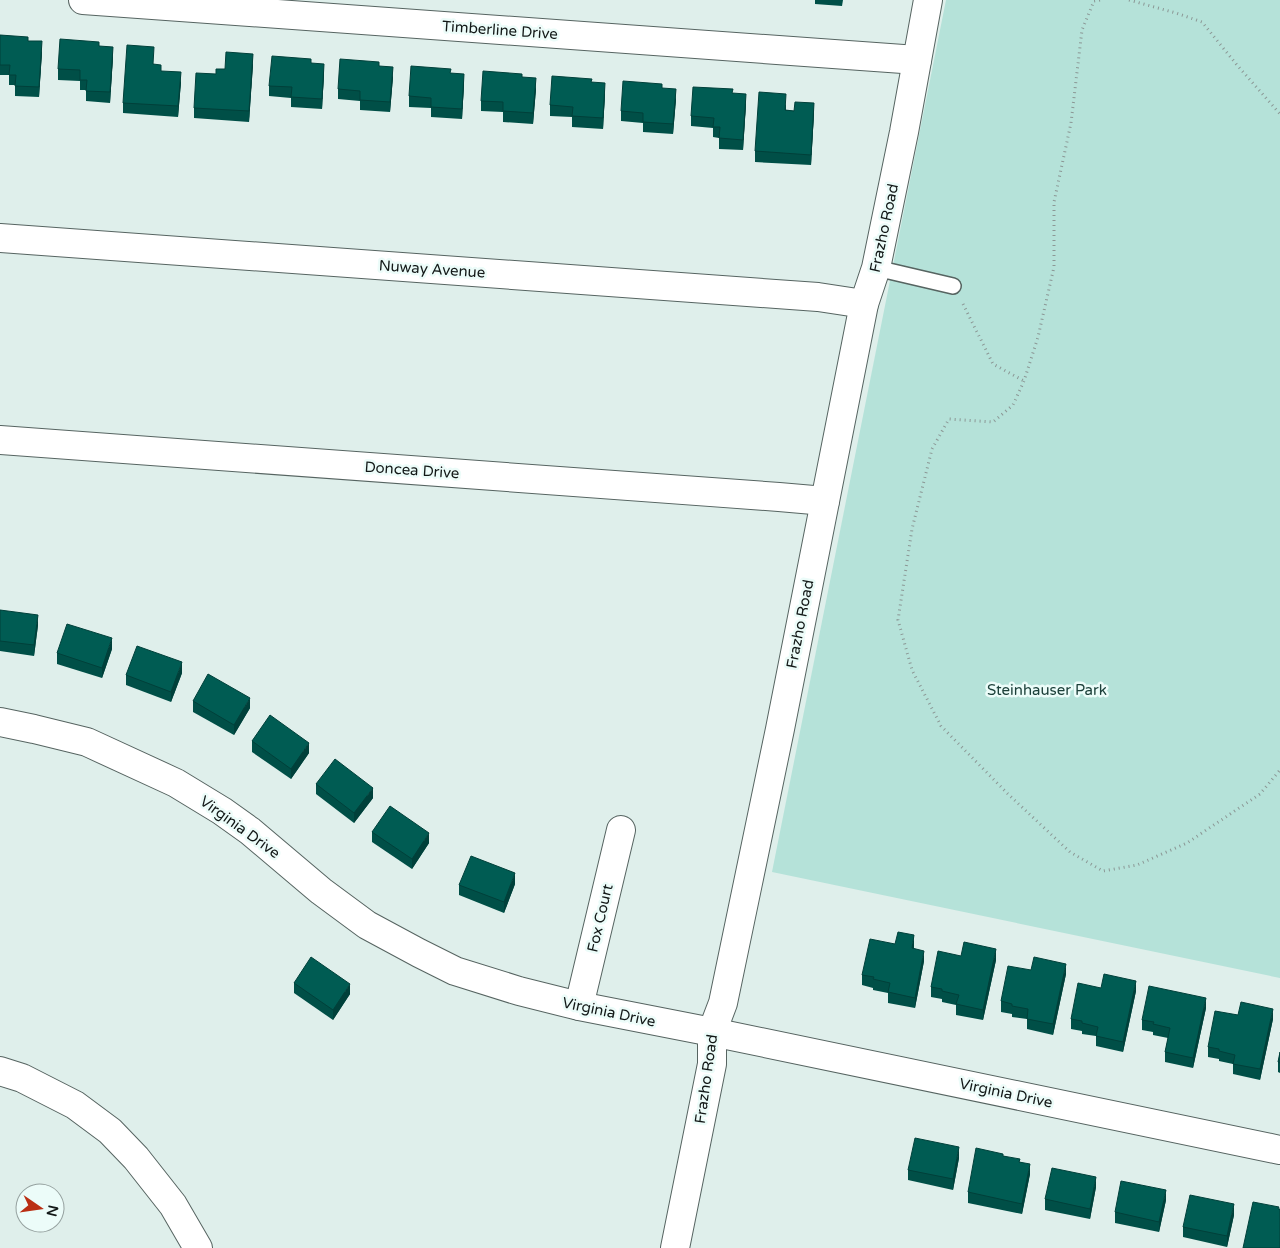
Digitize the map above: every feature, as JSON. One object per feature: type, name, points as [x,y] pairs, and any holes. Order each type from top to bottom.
[{"type":"street","name":"Timberline Drive","points":[[84,0],[917,60]]},
{"type":"street","name":"Frazho Road","points":[[675,1248],[712,1064],[712,1032],[723,1003],[780,729],[864,304],[876,268],[904,132],[928,0]]},
{"type":"street","name":"Nuway Avenue","points":[[0,238],[818,297],[864,304]]},
{"type":"street","name":"Doncea Drive","points":[[0,440],[825,501]]},
{"type":"street","name":"Virginia Drive","points":[[0,722],[87,742],[176,782],[250,831],[321,891],[367,925],[419,954],[455,971],[519,991],[579,1006],[1280,1150]]},
{"type":"street","name":"Fox Court","points":[[579,1006],[621,830]]},
{"type":"street","points":[[0,1071],[22,1078],[75,1105],[110,1131],[136,1158],[173,1205],[198,1248]]},
{"type":"lane","points":[[876,268],[953,286]]},
{"type":"path","points":[[1100,0],[1094,1],[1082,30],[1071,123],[1054,202],[1054,267],[1038,337],[1024,381],[1013,405],[992,422],[949,419],[932,449],[914,520],[898,620],[912,670],[941,726],[1008,794],[1070,852],[1103,871],[1137,865],[1187,843],[1260,794],[1280,770]]},
{"type":"path","points":[[1128,0],[1202,22],[1237,66],[1280,114]]},
{"type":"path","points":[[953,286],[993,364],[1024,381]]},
{"type":"green space","name":"Steinhauser Park","points":[[946,0],[1280,0],[1280,978],[772,872]]},
{"type":"building","points":[[0,35],[28,37],[28,41],[42,41],[39,87],[15,86],[16,75],[9,75],[10,65],[0,65]]},
{"type":"building","points":[[60,39],[99,42],[99,46],[113,47],[110,92],[86,91],[87,80],[80,80],[80,70],[58,69]]},
{"type":"building","points":[[127,45],[154,47],[153,64],[161,65],[161,71],[181,72],[178,106],[123,103]]},
{"type":"building","points":[[226,52],[253,54],[249,111],[194,108],[196,73],[216,74],[216,69],[225,69]]},
{"type":"building","points":[[272,56],[311,59],[311,63],[324,64],[322,99],[291,97],[292,87],[269,86]]},
{"type":"building","points":[[340,59],[379,62],[379,66],[393,67],[390,102],[360,100],[360,91],[338,89]]},
{"type":"building","points":[[411,66],[451,69],[450,73],[464,74],[462,109],[431,107],[431,98],[409,96]]},
{"type":"building","points":[[483,71],[522,74],[522,77],[536,78],[533,113],[503,111],[503,102],[481,101]]},
{"type":"building","points":[[552,76],[592,79],[591,82],[605,83],[603,118],[572,116],[573,107],[550,105]]},
{"type":"building","points":[[623,81],[662,84],[662,88],[676,89],[673,124],[643,122],[643,113],[621,111]]},
{"type":"building","points":[[693,87],[733,89],[732,93],[746,94],[743,140],[719,138],[720,127],[713,127],[714,118],[691,116]]},
{"type":"building","points":[[759,92],[786,94],[785,110],[794,111],[795,102],[814,103],[811,155],[755,151]]},
{"type":"building","points":[[0,610],[38,615],[34,645],[0,641]]},
{"type":"building","points":[[67,624],[112,638],[102,668],[57,653]]},
{"type":"building","points":[[137,646],[182,662],[171,692],[126,675]]},
{"type":"building","points":[[208,674],[250,698],[234,725],[193,701]]},
{"type":"building","points":[[270,715],[309,743],[291,769],[252,741]]},
{"type":"building","points":[[335,759],[373,788],[354,813],[316,784]]},
{"type":"building","points":[[390,806],[429,833],[412,859],[372,832]]},
{"type":"building","points":[[471,856],[515,873],[504,902],[459,885]]},
{"type":"building","points":[[898,932],[914,935],[912,948],[924,951],[915,998],[888,992],[890,983],[862,975],[870,939],[895,944]]},
{"type":"building","points":[[964,942],[996,949],[983,1010],[956,1004],[959,995],[931,987],[938,951],[961,956]]},
{"type":"building","points":[[311,957],[350,984],[333,1010],[294,983]]},
{"type":"building","points":[[1034,957],[1066,964],[1053,1024],[1027,1019],[1028,1009],[1012,1006],[1012,1004],[1001,1001],[1008,966],[1031,970]]},
{"type":"building","points":[[1104,974],[1136,981],[1123,1042],[1096,1036],[1098,1027],[1071,1019],[1078,983],[1101,988]]},
{"type":"building","points":[[1149,986],[1206,998],[1193,1058],[1165,1052],[1170,1028],[1142,1020]]},
{"type":"building","points":[[1241,1002],[1273,1009],[1260,1069],[1233,1064],[1235,1055],[1208,1047],[1215,1011],[1238,1015]]},
{"type":"building","points":[[915,1138],[959,1147],[953,1179],[908,1170]]},
{"type":"building","points":[[976,1148],[1020,1159],[1019,1162],[1030,1164],[1022,1204],[968,1192]]},
{"type":"building","points":[[1052,1168],[1096,1177],[1090,1209],[1045,1199]]},
{"type":"building","points":[[1121,1181],[1166,1190],[1159,1222],[1115,1212]]},
{"type":"building","points":[[1190,1195],[1234,1204],[1227,1236],[1183,1227]]},
{"type":"building","points":[[1253,1202],[1279,1207],[1280,1248],[1243,1248]]}]
